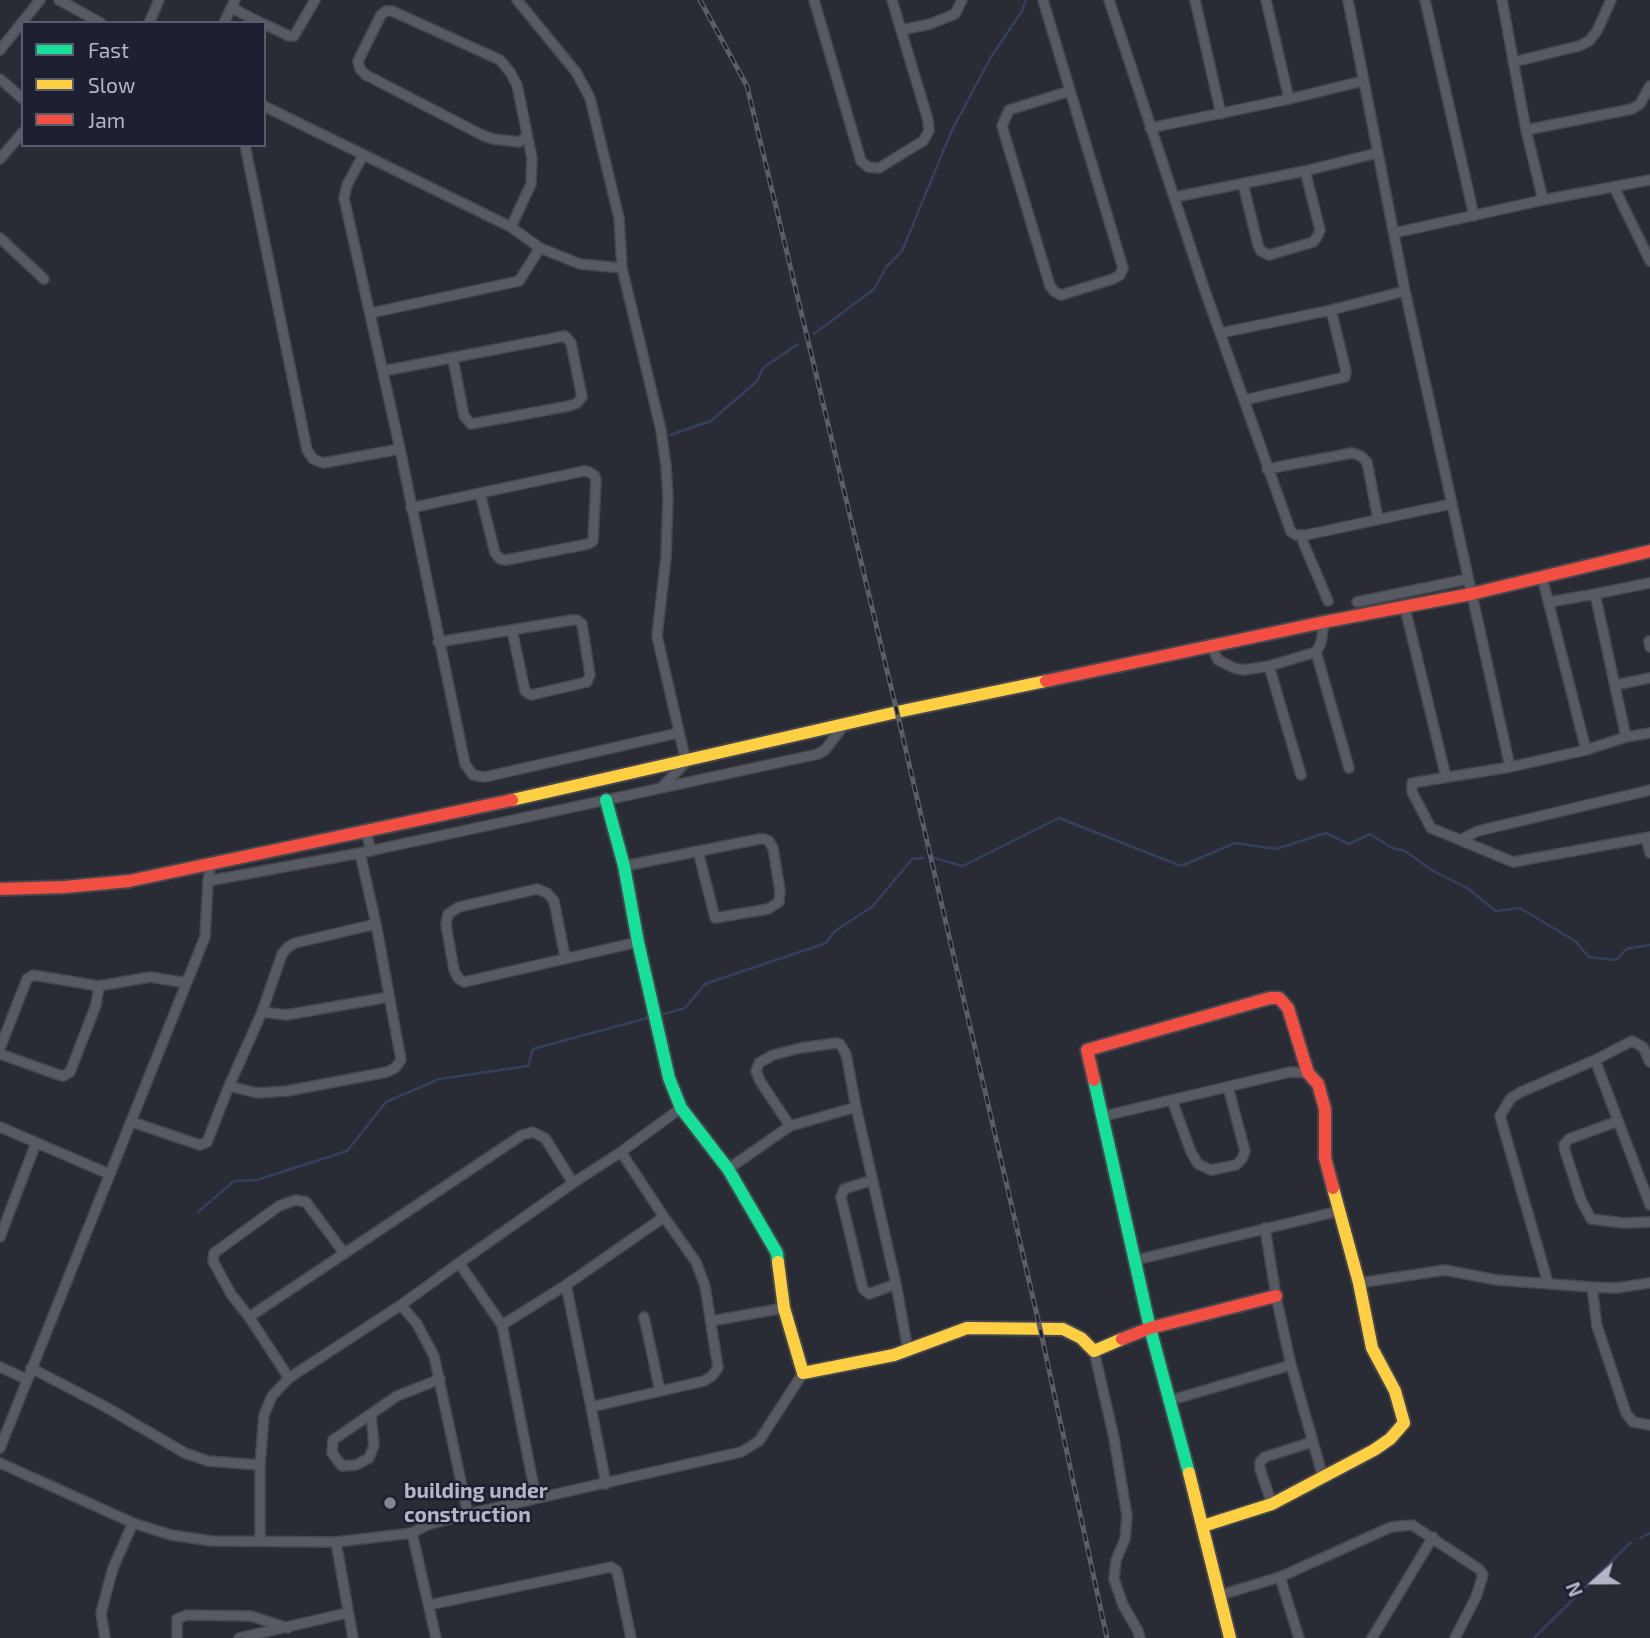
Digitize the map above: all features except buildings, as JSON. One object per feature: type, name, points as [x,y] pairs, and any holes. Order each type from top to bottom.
[{"type":"street","points":[[23,21],[40,0]]},
{"type":"street","points":[[59,0],[97,21]]},
{"type":"street","points":[[150,21],[159,0]]},
{"type":"street","points":[[266,24],[294,36],[315,0]]},
{"type":"street","points":[[517,0],[576,72],[590,98],[619,219],[622,268],[661,430],[666,466],[666,557],[657,636],[686,761]]},
{"type":"street","points":[[814,0],[861,161],[868,167],[879,168],[923,141],[929,131],[892,0]]},
{"type":"street","points":[[901,30],[930,24],[955,14],[962,0]]},
{"type":"street","points":[[1043,0],[1123,268],[1120,275],[1113,279],[1061,295],[1050,286],[1002,127],[1009,110],[1070,91]]},
{"type":"street","points":[[1109,0],[1150,128],[1289,527],[1296,535],[1306,535],[1451,504]]},
{"type":"street","points":[[1195,0],[1221,114]]},
{"type":"street","points":[[1266,0],[1289,99]]},
{"type":"street","points":[[1348,0],[1405,291],[1510,767]]},
{"type":"street","points":[[1425,0],[1474,216]]},
{"type":"street","points":[[1502,0],[1543,200]]},
{"type":"street","points":[[1513,62],[1580,46],[1589,41],[1597,31],[1611,0]]},
{"type":"street","points":[[225,21],[234,4],[260,21]]},
{"type":"street","points":[[511,227],[531,184],[532,158],[517,85],[510,72],[500,61],[392,11],[381,15],[358,61],[360,69],[366,75],[493,139],[519,142],[527,136]]},
{"type":"street","points":[[0,50],[21,24]]},
{"type":"street","points":[[0,79],[21,97]]},
{"type":"street","points":[[1150,128],[1363,81]]},
{"type":"street","points":[[1527,130],[1632,109],[1640,104],[1650,86]]},
{"type":"street","points":[[266,107],[511,227],[540,248],[580,264],[622,268]]},
{"type":"street","points":[[0,159],[21,134]]},
{"type":"street","points":[[244,147],[307,450],[313,459],[323,463],[400,449]]},
{"type":"street","points":[[1175,197],[1305,172],[1377,153]]},
{"type":"street","points":[[363,155],[347,186],[344,198],[371,313],[465,764],[473,775],[479,777],[678,733]]},
{"type":"street","points":[[1243,184],[1258,245],[1261,251],[1269,255],[1313,242],[1317,237],[1320,230],[1305,172]]},
{"type":"street","points":[[1394,233],[1543,200],[1650,180]]},
{"type":"street","points":[[1614,187],[1650,261]]},
{"type":"street","points":[[0,238],[44,279]]},
{"type":"street","points":[[371,313],[519,281],[540,248]]},
{"type":"street","points":[[1221,332],[1331,310],[1405,291]]},
{"type":"street","points":[[1244,400],[1345,377],[1346,371],[1331,310]]},
{"type":"street","points":[[383,371],[565,336],[571,343],[582,397],[569,406],[471,424],[464,416],[453,359]]},
{"type":"street","points":[[1268,469],[1352,453],[1362,456],[1367,462],[1378,519]]},
{"type":"street","points":[[411,508],[480,493],[584,471],[595,476],[596,480],[593,541],[589,544],[500,559],[495,553],[480,493]]},
{"type":"street","points":[[1303,542],[1328,601]]},
{"type":"street","points":[[0,889],[129,881],[546,793],[1211,646],[1471,594],[1650,551]]},
{"type":"street","points":[[1542,577],[1586,750]]},
{"type":"street","points":[[1357,602],[1468,579]]},
{"type":"street","points":[[1549,601],[1650,583]]},
{"type":"street","points":[[1595,594],[1626,737]]},
{"type":"street","points":[[1405,608],[1446,777]]},
{"type":"street","points":[[438,642],[512,630],[577,620],[582,624],[590,675],[587,682],[531,695],[525,691],[512,630]]},
{"type":"street","points":[[1211,646],[1218,660],[1234,668],[1244,670],[1269,666],[1315,652],[1321,643],[1324,622]]},
{"type":"street","points":[[1315,652],[1349,768]]},
{"type":"street","points":[[1269,666],[1301,775]]},
{"type":"street","points":[[1615,685],[1650,678]]},
{"type":"street","points":[[208,881],[360,853],[818,754],[825,750],[844,725]]},
{"type":"street","points":[[1650,733],[1510,767],[1412,783],[1412,792],[1431,828],[1513,862],[1648,838],[1650,853]]},
{"type":"street","points":[[662,787],[686,761]]},
{"type":"street","points":[[1460,840],[1478,831],[1650,790]]},
{"type":"street","points":[[546,793],[564,808]]},
{"type":"street","points":[[606,800],[624,866],[669,1078],[681,1108],[729,1169],[776,1253],[784,1308],[803,1373]]},
{"type":"street","points":[[366,831],[371,850]]},
{"type":"street","points":[[624,866],[759,839],[769,841],[773,848],[780,891],[779,902],[768,909],[715,918],[698,852]]},
{"type":"street","points":[[229,1086],[257,1093],[287,1091],[387,1072],[395,1068],[401,1059],[360,853]]},
{"type":"street","points":[[0,1448],[205,937],[211,863]]},
{"type":"street","points":[[565,957],[554,901],[547,893],[537,889],[459,907],[449,914],[446,925],[454,970],[464,982],[638,942]]},
{"type":"street","points":[[132,1122],[200,1145],[207,1142],[262,1012],[282,954],[295,943],[376,925]]},
{"type":"street","points":[[0,1048],[27,979],[33,975],[99,986],[150,977],[187,983]]},
{"type":"street","points":[[0,1054],[62,1076],[69,1072],[96,1005],[99,986]]},
{"type":"street","points":[[262,1012],[286,1015],[389,997]]},
{"type":"street","points":[[1203,1525],[1272,1504],[1374,1450],[1390,1439],[1404,1423],[1395,1391],[1372,1348],[1359,1283],[1325,1158],[1325,1109],[1318,1084],[1308,1073],[1288,1008],[1279,998],[1270,998],[1087,1049],[1150,1328],[1230,1638]]},
{"type":"street","points":[[1548,1283],[1500,1116],[1511,1098],[1521,1092],[1632,1041],[1637,1042],[1650,1036]]},
{"type":"street","points":[[1637,1042],[1643,1047],[1650,1062]]},
{"type":"street","points":[[790,1126],[760,1081],[756,1071],[759,1063],[773,1055],[812,1046],[840,1044],[846,1054],[908,1349]]},
{"type":"street","points":[[1290,1072],[1302,1056]]},
{"type":"street","points":[[1595,1060],[1650,1205]]},
{"type":"street","points":[[1104,1116],[1290,1072],[1308,1073]]},
{"type":"street","points":[[1172,1100],[1198,1164],[1211,1170],[1236,1165],[1245,1152],[1228,1087]]},
{"type":"street","points":[[729,1169],[790,1126],[856,1107]]},
{"type":"street","points":[[260,1541],[260,1465],[264,1415],[272,1396],[289,1378],[401,1305],[681,1108]]},
{"type":"street","points":[[1618,1121],[1569,1139],[1564,1145],[1565,1151],[1591,1219],[1623,1223],[1650,1222]]},
{"type":"street","points":[[0,1127],[109,1174]]},
{"type":"street","points":[[249,1317],[522,1135],[533,1132],[545,1138],[573,1183]]},
{"type":"street","points":[[0,1237],[36,1143]]},
{"type":"street","points":[[591,1407],[704,1381],[718,1368],[705,1286],[696,1262],[621,1152]]},
{"type":"street","points":[[873,1180],[844,1189],[841,1197],[863,1289],[869,1294],[896,1284]]},
{"type":"street","points":[[289,1378],[231,1294],[213,1261],[214,1253],[279,1206],[296,1200],[306,1202],[344,1253]]},
{"type":"street","points":[[0,1204],[12,1209]]},
{"type":"street","points":[[1136,1260],[1339,1211]]},
{"type":"street","points":[[502,1325],[566,1285],[664,1217]]},
{"type":"street","points":[[1265,1228],[1291,1365],[1323,1477]]},
{"type":"street","points":[[459,1263],[502,1325],[536,1498]]},
{"type":"street","points":[[1359,1283],[1446,1270],[1497,1280],[1592,1287],[1616,1288],[1650,1283]]},
{"type":"street","points":[[566,1285],[606,1484]]},
{"type":"street","points":[[1592,1287],[1597,1326],[1626,1413],[1638,1424],[1650,1425]]},
{"type":"street","points":[[1094,1351],[1150,1328],[1276,1296]]},
{"type":"street","points":[[401,1305],[417,1324],[434,1356],[468,1514]]},
{"type":"street","points":[[711,1321],[784,1308]]},
{"type":"street","points":[[644,1317],[660,1391]]},
{"type":"street","points":[[0,1463],[133,1523],[171,1535],[198,1539],[336,1542],[412,1533],[427,1525],[468,1514],[741,1452],[760,1441],[803,1373],[894,1355],[967,1328],[1063,1329],[1081,1338],[1094,1351],[1114,1438],[1127,1516],[1125,1539],[1116,1560],[1114,1579],[1122,1605],[1140,1638]]},
{"type":"street","points":[[1168,1401],[1291,1365]]},
{"type":"street","points":[[0,1367],[26,1379]]},
{"type":"street","points":[[31,1368],[185,1453],[208,1461],[260,1465]]},
{"type":"street","points":[[371,1414],[374,1445],[369,1458],[356,1465],[342,1466],[332,1453],[333,1440],[397,1396],[440,1379]]},
{"type":"street","points":[[1272,1504],[1260,1462],[1265,1457],[1312,1442]]},
{"type":"street","points":[[105,1638],[101,1613],[113,1568],[133,1523]]},
{"type":"street","points":[[1220,1595],[1280,1577],[1391,1527],[1412,1525],[1479,1569],[1483,1575],[1476,1597],[1455,1638]]},
{"type":"street","points":[[412,1533],[436,1638]]},
{"type":"street","points":[[1372,1638],[1433,1537]]},
{"type":"street","points":[[336,1542],[353,1638]]},
{"type":"street","points":[[429,1605],[611,1567],[617,1571],[631,1638]]},
{"type":"street","points":[[1280,1577],[1299,1638]]},
{"type":"street","points":[[239,1638],[347,1613]]},
{"type":"street","points":[[177,1638],[177,1619],[187,1615],[251,1616],[288,1628]]},
{"type":"waterway","points":[[814,334],[874,289],[887,266],[902,251],[952,130],[991,57],[1022,11],[1026,0]]},
{"type":"waterway","points":[[670,435],[711,421],[757,381],[763,368],[798,344]]},
{"type":"waterway","points":[[934,858],[963,866],[1059,818],[1181,866],[1235,843],[1276,849],[1326,833],[1349,844],[1370,834],[1392,848],[1405,851],[1433,871],[1467,888],[1496,911],[1520,908],[1575,941],[1589,957],[1616,960],[1626,949],[1650,945]]},
{"type":"waterway","points":[[657,1016],[685,1008],[705,984],[826,943],[835,931],[873,906],[912,859],[923,858]]},
{"type":"waterway","points":[[198,1212],[234,1181],[257,1180],[347,1151],[386,1102],[439,1079],[528,1066],[533,1049],[651,1017]]},
{"type":"waterway","points":[[1640,1538],[1650,1533]]},
{"type":"waterway","points":[[1534,1638],[1630,1543]]},
{"type":"railway","points":[[700,0],[747,86],[897,712],[1040,1328],[1107,1638]]},
{"type":"traffic: fast","points":[[606,800],[624,866],[669,1078],[681,1108],[728,1169],[777,1253],[778,1262]]},
{"type":"traffic: fast","points":[[1094,1080],[1150,1328],[1189,1473]]},
{"type":"traffic: slow","points":[[512,800],[897,712],[1046,681]]},
{"type":"traffic: slow","points":[[1203,1526],[1272,1504],[1374,1450],[1390,1439],[1404,1423],[1395,1391],[1372,1348],[1359,1283],[1333,1188]]},
{"type":"traffic: slow","points":[[778,1262],[784,1308],[803,1373],[894,1355],[967,1328],[1063,1329],[1081,1338],[1094,1351],[1122,1339]]},
{"type":"traffic: slow","points":[[1189,1473],[1230,1638]]},
{"type":"traffic: jam","points":[[1046,681],[1471,594],[1650,551]]},
{"type":"traffic: jam","points":[[0,889],[129,881],[512,800]]},
{"type":"traffic: jam","points":[[1094,1080],[1087,1050],[1270,998],[1279,998],[1288,1008],[1308,1073],[1318,1084],[1325,1109],[1325,1158],[1333,1188]]},
{"type":"traffic: jam","points":[[1122,1339],[1150,1328],[1276,1296]]},
{"type":"place","name":"building under construction","points":[[390,1503]]}]
